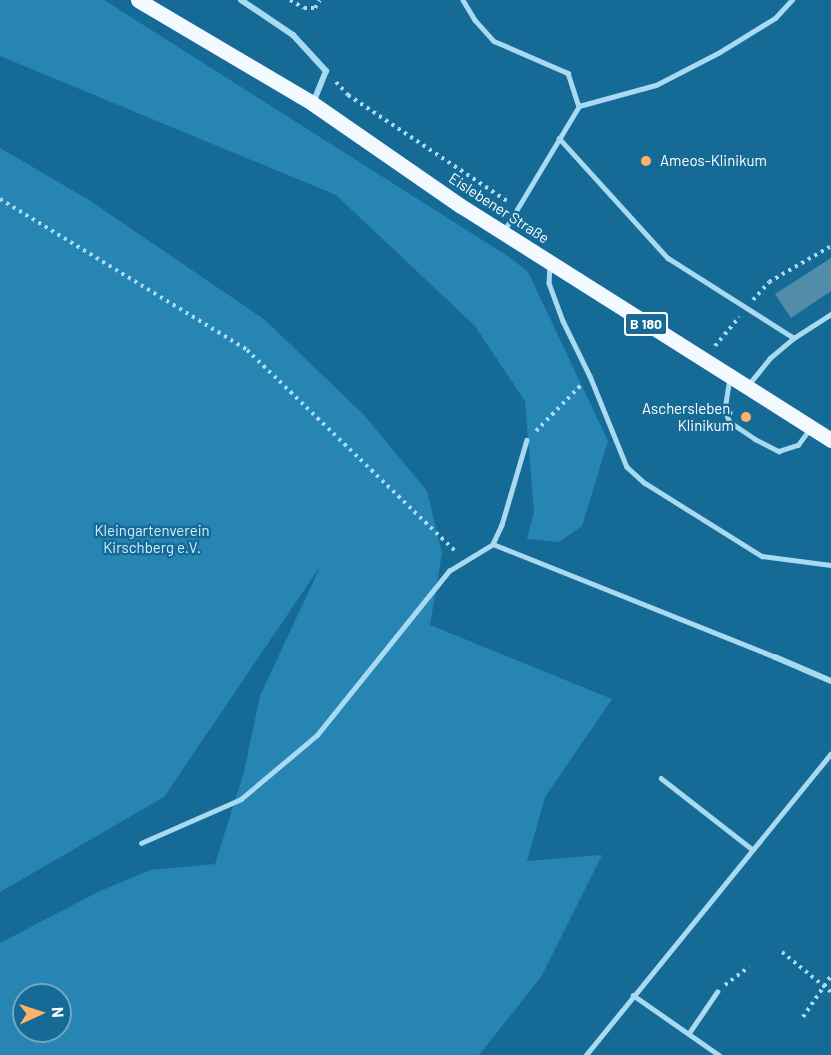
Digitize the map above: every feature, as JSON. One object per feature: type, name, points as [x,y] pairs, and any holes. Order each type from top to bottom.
[{"type":"main road","name":"Eislebener Straße","points":[[143,3],[312,103],[503,232],[810,429],[831,440]]},
{"type":"street","points":[[241,0],[293,35],[326,71],[312,103]]},
{"type":"street","points":[[775,657],[831,681]]},
{"type":"lane","points":[[463,0],[475,20],[494,41],[568,73],[579,106]]},
{"type":"lane","points":[[503,232],[579,106],[656,85],[720,52],[775,18],[792,0]]},
{"type":"lane","points":[[559,138],[668,258],[794,338]]},
{"type":"lane","points":[[550,262],[549,283],[563,321],[590,376],[627,467],[645,483],[762,556],[831,565]]},
{"type":"lane","points":[[746,388],[770,358],[794,338],[831,314]]},
{"type":"lane","points":[[730,378],[724,411],[730,422],[755,439],[778,451],[798,446],[810,429]]},
{"type":"lane","points":[[141,843],[241,800],[317,735],[431,591],[464,560],[493,544],[502,525],[527,440]]},
{"type":"lane","points":[[493,544],[775,657]]},
{"type":"lane","points":[[586,1055],[831,754]]},
{"type":"lane","points":[[661,778],[752,849]]},
{"type":"lane","points":[[689,1033],[717,992]]},
{"type":"lane","points":[[633,995],[719,1055]]},
{"type":"path","points":[[290,0],[304,8],[315,8],[320,0]]},
{"type":"path","points":[[326,71],[348,94],[517,208]]},
{"type":"path","points":[[0,199],[247,350],[464,560]]},
{"type":"path","points":[[703,361],[769,282],[831,246]]},
{"type":"path","points":[[527,440],[590,376]]},
{"type":"path","points":[[782,952],[831,992]]},
{"type":"path","points":[[717,992],[748,967]]},
{"type":"path","points":[[803,1017],[831,976]]},
{"type":"green space","points":[[0,0],[104,0],[509,257],[528,272],[608,441],[582,526],[559,542],[527,539],[534,512],[525,401],[475,326],[336,195],[0,56]]},
{"type":"green space","name":"Kleingartenverein Kirschberg e.V.","points":[[0,148],[89,200],[265,320],[364,415],[427,491],[442,553],[430,625],[612,699],[545,797],[527,861],[602,855],[541,977],[479,1055],[0,1055],[0,943],[98,892],[150,870],[215,864],[244,772],[260,696],[321,565],[164,797],[0,892]]},
{"type":"shaded area","points":[[831,258],[831,291],[791,318],[775,294]]},
{"type":"place","name":"Ameos-Klinikum","points":[[646,161]]},
{"type":"place","name":"Aschersleben, Klinikum","points":[[746,417]]}]
